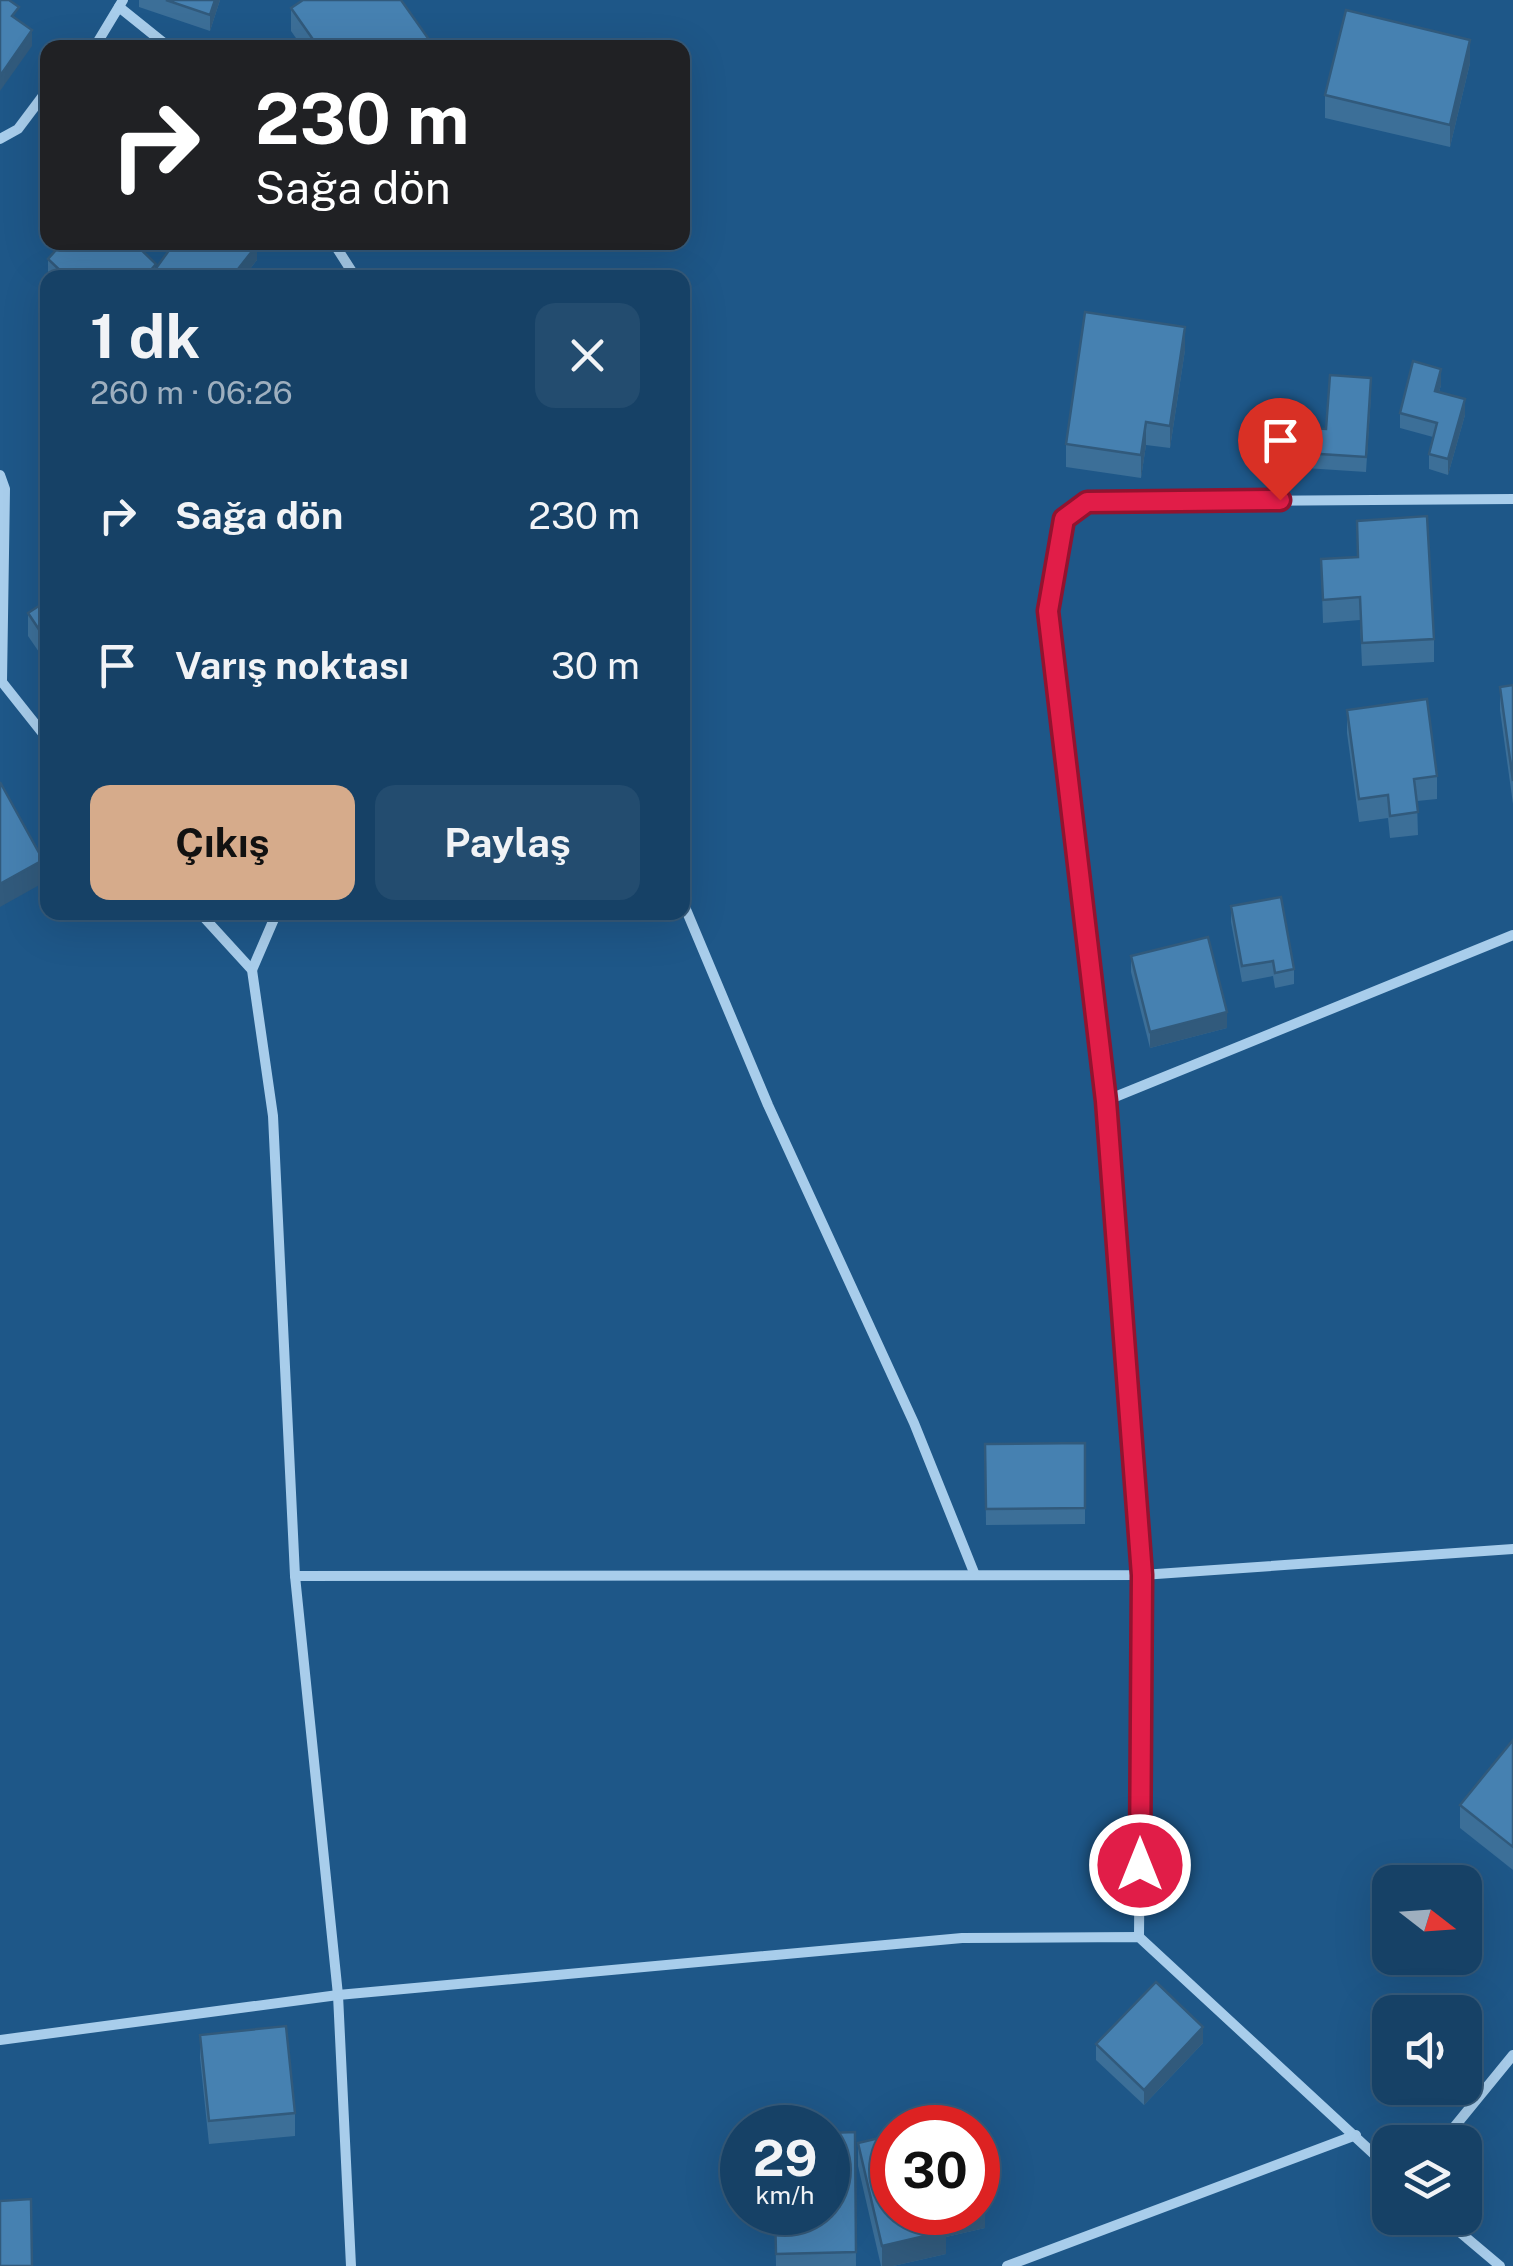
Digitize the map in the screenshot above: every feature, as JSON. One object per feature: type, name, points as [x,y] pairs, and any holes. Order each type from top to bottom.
[{"type":"street","points":[[99,40],[121,4],[161,40]]},
{"type":"street","points":[[0,139],[18,129],[40,100]]},
{"type":"street","points":[[0,475],[5,489],[2,682],[40,730]]},
{"type":"street","points":[[1140,1938],[1142,1575],[1106,1101],[1048,611],[1064,519],[1087,502],[1513,499]]},
{"type":"street","points":[[690,919],[768,1104],[914,1423],[975,1575]]},
{"type":"street","points":[[205,920],[252,970]]},
{"type":"street","points":[[273,920],[252,970],[273,1116],[294,1576],[338,1995],[351,2266]]},
{"type":"street","points":[[1106,1101],[1513,934]]},
{"type":"street","points":[[294,1576],[1142,1575],[1513,1549]]},
{"type":"street","points":[[0,2040],[338,1995],[962,1938],[1140,1938],[1372,2151]]},
{"type":"street","points":[[1456,2125],[1513,2056]]},
{"type":"street","points":[[1007,2266],[1356,2135]]},
{"type":"street","points":[[1464,2235],[1500,2266]]},
{"type":"building","points":[[0,0],[9,0],[19,7],[12,16],[32,30],[0,76]]},
{"type":"building","points":[[166,0],[215,0],[210,15]]},
{"type":"building","points":[[303,0],[401,0],[429,40],[313,40],[291,8]]},
{"type":"building","points":[[1346,10],[1470,40],[1450,125],[1325,95]]},
{"type":"building","points":[[56,250],[141,250],[156,264],[151,270],[60,270],[48,259]]},
{"type":"building","points":[[169,250],[253,250],[237,270],[155,270]]},
{"type":"building","points":[[1085,312],[1185,327],[1170,426],[1146,422],[1141,455],[1066,444]]},
{"type":"building","points":[[1413,361],[1441,369],[1435,391],[1465,399],[1448,459],[1429,454],[1437,423],[1400,413]]},
{"type":"building","points":[[1330,375],[1371,378],[1366,457],[1305,453],[1306,428],[1326,429]]},
{"type":"building","points":[[1427,516],[1434,639],[1362,643],[1360,597],[1323,600],[1321,559],[1358,557],[1357,521]]},
{"type":"building","points":[[40,605],[40,631],[28,613]]},
{"type":"building","points":[[1513,685],[1513,781],[1500,687]]},
{"type":"building","points":[[1427,699],[1437,776],[1414,779],[1418,812],[1390,816],[1388,795],[1359,799],[1347,710]]},
{"type":"building","points":[[0,782],[40,855],[40,862],[0,884]]},
{"type":"building","points":[[1281,897],[1294,969],[1275,973],[1273,961],[1242,966],[1231,906]]},
{"type":"building","points":[[1208,937],[1227,1012],[1150,1032],[1131,956]]},
{"type":"building","points":[[1085,1443],[1085,1508],[986,1509],[985,1444]]},
{"type":"building","points":[[1513,1740],[1513,1847],[1460,1805]]},
{"type":"building","points":[[1156,1982],[1203,2027],[1144,2090],[1096,2044]]},
{"type":"building","points":[[286,2026],[295,2113],[209,2121],[200,2035]]},
{"type":"building","points":[[850,2132],[855,2132],[856,2252],[776,2254],[776,2235],[850,2235]]},
{"type":"building","points":[[870,2140],[870,2194],[858,2143]]},
{"type":"building","points":[[31,2199],[32,2266],[0,2266],[0,2201]]},
{"type":"building","points":[[879,2235],[929,2235],[882,2246]]},
{"type":"route","points":[[1140,1865],[1142,1575],[1106,1101],[1048,611],[1064,519],[1087,502],[1280,500]]}]
